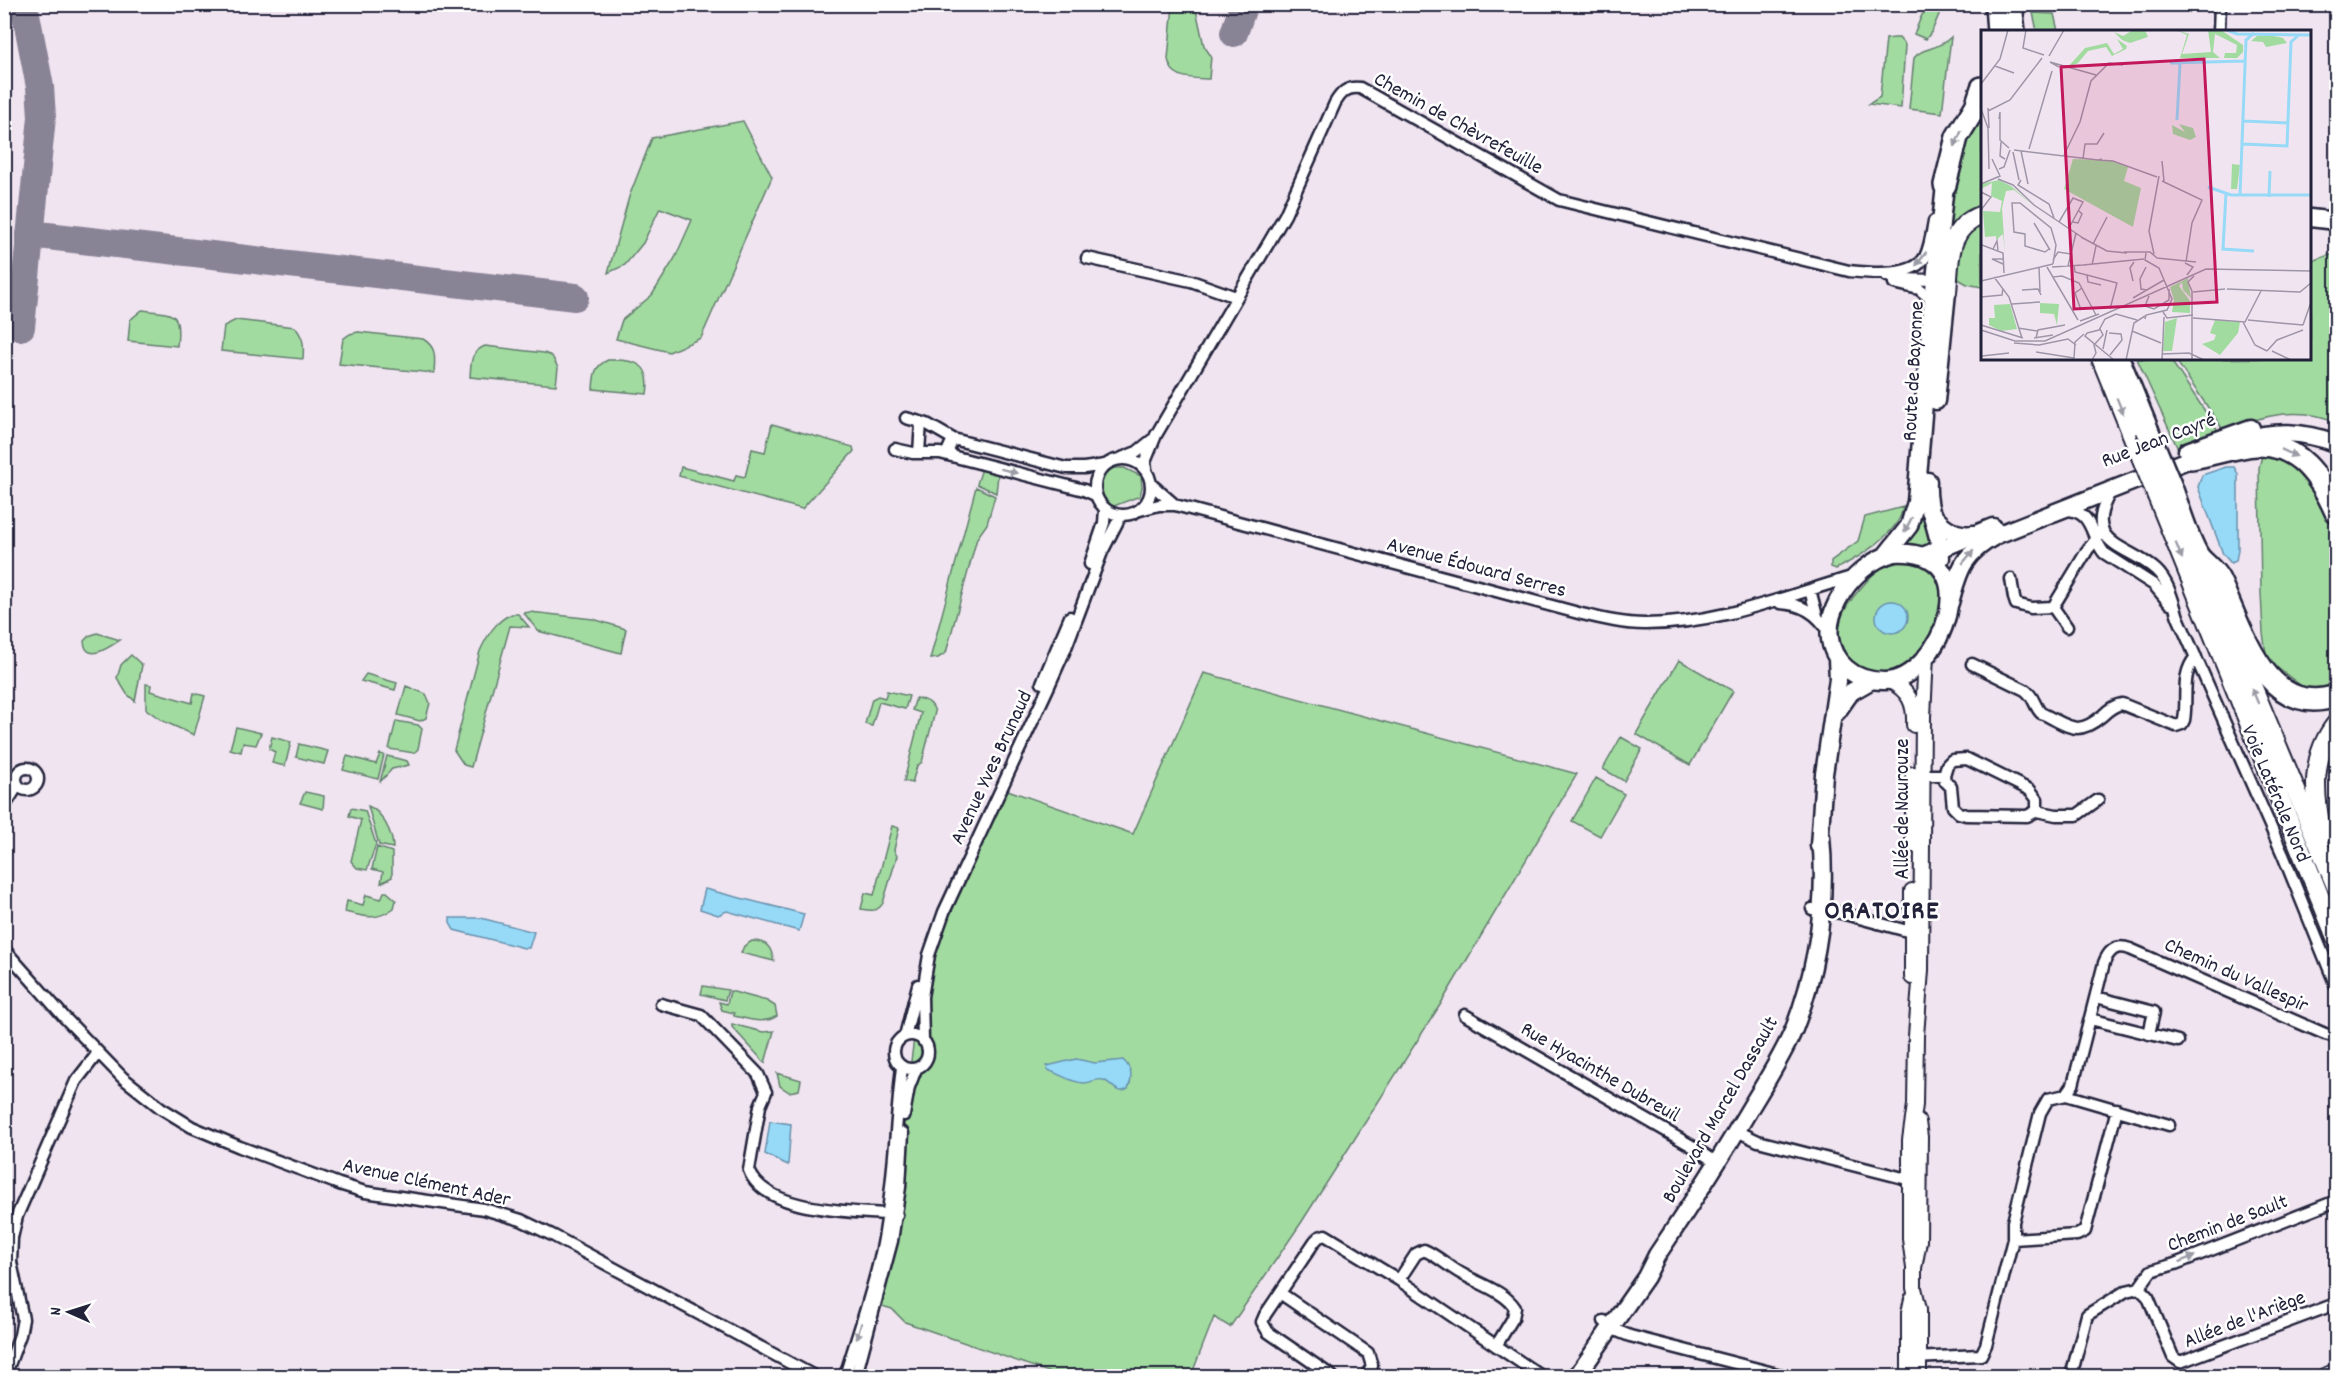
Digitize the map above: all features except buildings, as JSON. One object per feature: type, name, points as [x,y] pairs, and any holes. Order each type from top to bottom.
[{"type":"highway","points":[[1987,4],[1990,30]]},
{"type":"highway","points":[[1995,4],[1998,30]]},
{"type":"highway","points":[[2011,4],[2014,30]]},
{"type":"highway","points":[[1945,185],[1957,137],[1981,93]]},
{"type":"highway","points":[[1938,291],[1956,233],[1968,222],[1981,216]]},
{"type":"highway","points":[[2102,360],[2140,454],[2164,492],[2198,555],[2337,886]]},
{"type":"highway","points":[[2119,360],[2147,429],[2164,492],[2337,937]]},
{"type":"highway","points":[[2191,458],[2253,445],[2286,450],[2295,454],[2319,478],[2337,512]]},
{"type":"highway","points":[[2198,555],[2218,577],[2244,638],[2267,675],[2284,690],[2296,696],[2318,699],[2337,696]]},
{"type":"highway","points":[[2329,866],[2318,816],[2314,777],[2318,756],[2328,735],[2337,724]]},
{"type":"main road","name":"Route de Bayonne","points":[[1886,555],[1909,526],[1915,510],[1938,291],[1945,185]]},
{"type":"main road","points":[[2311,218],[2337,222]]},
{"type":"main road","name":"Route de Bayonne","points":[[1938,291],[1939,367],[1928,482],[1929,509],[1941,548],[1942,571]]},
{"type":"main road","name":"Rue Jean Cayré","points":[[2005,527],[2195,448],[2257,426],[2297,423],[2337,433]]},
{"type":"main road","name":"Rue Jean Cayré","points":[[2005,527],[2057,511],[2248,438],[2279,433],[2310,434],[2337,443]]},
{"type":"main road","points":[[1929,509],[1936,519],[1955,532],[1968,535],[1977,534]]},
{"type":"main road","points":[[1923,556],[1977,534],[2005,527]]},
{"type":"main road","points":[[1950,603],[1948,587],[1942,571],[1923,556],[1902,553],[1886,555],[1857,575],[1838,602],[1833,612],[1829,632],[1832,651],[1837,659],[1854,674],[1872,680],[1890,681],[1909,671],[1926,656],[1948,620],[1950,603],[1963,561],[1983,542],[2005,527]]},
{"type":"main road","name":"Boulevard Marcel Dassault","points":[[1577,1377],[1608,1324],[1647,1265],[1657,1255],[1737,1131],[1793,1030],[1809,980],[1824,870],[1821,836],[1824,774],[1838,679],[1837,659]]},
{"type":"main road","name":"Boulevard Marcel Dassault","points":[[1833,718],[1851,692],[1872,680]]},
{"type":"main road","name":"Boulevard Marcel Dassault","points":[[1564,1377],[1608,1324]]},
{"type":"street","points":[[2219,30],[2220,4]]},
{"type":"street","name":"Chemin de Chèvrefeuille","points":[[1146,469],[1145,462],[1156,435],[1295,196],[1335,103],[1345,90],[1356,87],[1559,200],[1849,271],[1878,273],[1906,270],[1920,264],[1929,244],[1938,202],[1945,185]]},
{"type":"street","points":[[1124,265],[1086,258],[1191,281],[1236,297]]},
{"type":"street","name":"Chemin de Chèvrefeuille","points":[[1866,273],[1919,289],[1938,291]]},
{"type":"street","name":"Chemin de Chèvrefeuille","points":[[1878,273],[1938,291]]},
{"type":"street","points":[[895,449],[919,453],[940,453],[1083,490],[1095,495],[1105,509],[1121,515],[1140,510],[1151,494],[1151,484],[1146,469],[1138,463],[1122,458],[1105,465],[1066,468],[948,437],[921,422],[906,418]]},
{"type":"street","points":[[919,453],[921,422]]},
{"type":"street","name":"Chemin de Chèvrefeuille","points":[[1122,458],[1137,452],[1156,435]]},
{"type":"street","points":[[940,453],[948,437]]},
{"type":"street","points":[[948,437],[948,450],[953,456]]},
{"type":"street","points":[[1095,495],[1095,480],[1105,465]]},
{"type":"street","name":"Avenue Édouard Serres","points":[[1151,484],[1175,505]]},
{"type":"street","points":[[2053,607],[2099,535],[2106,498],[2111,490]]},
{"type":"street","name":"Avenue Édouard Serres","points":[[1140,510],[1159,505],[1175,505],[1607,620],[1645,624],[1685,622],[1773,602],[1857,575]]},
{"type":"street","name":"Avenue Yves Brunaud","points":[[905,1036],[913,1012],[922,957],[936,913],[1065,631],[1104,523],[1105,509]]},
{"type":"street","name":"Voie Latérale Nord","points":[[2057,511],[2072,510],[2083,515],[2099,535],[2157,571],[2166,583],[2178,617],[2283,855],[2337,986]]},
{"type":"street","name":"Avenue Yves Brunaud","points":[[923,1041],[924,986],[929,955],[944,912],[1048,688],[1102,552],[1121,515]]},
{"type":"street","points":[[2011,579],[2016,604],[2031,608],[2053,607]]},
{"type":"street","name":"Avenue Édouard Serres","points":[[1810,590],[1817,616],[1829,632]]},
{"type":"street","name":"Avenue Édouard Serres","points":[[1773,602],[1794,604],[1817,616]]},
{"type":"street","points":[[2053,607],[2067,627]]},
{"type":"street","name":"Allée de Naurouze","points":[[1914,1358],[1910,1313],[1919,1241],[1915,1181],[1920,1137],[1915,1105],[1918,775],[1926,656]]},
{"type":"street","points":[[1972,664],[2025,690],[2031,694],[2037,709],[2072,727],[2086,727],[2110,708],[2122,704],[2176,726],[2182,724],[2184,720],[2187,673],[2189,664],[2196,657]]},
{"type":"street","name":"Allée de Naurouze","points":[[1890,681],[1905,691],[1913,703],[1918,775]]},
{"type":"street","points":[[2037,811],[2037,799],[2030,790],[1967,759],[1952,760],[1947,765],[1945,781],[1951,787],[1953,807],[1962,814],[2027,816],[2037,811],[2056,815],[2077,815],[2098,800]]},
{"type":"street","points":[[1918,775],[1944,775]]},
{"type":"street","points":[[4,807],[18,785]]},
{"type":"street","points":[[1817,909],[1916,936]]},
{"type":"street","name":"Chemin du Vallespir","points":[[2096,997],[2107,956],[2113,949],[2121,946],[2325,1034],[2337,1037]]},
{"type":"street","name":"Avenue Clément Ader","points":[[4,949],[98,1053],[147,1098],[176,1118],[204,1132],[311,1174],[365,1192],[464,1205],[494,1211],[521,1220],[814,1377]]},
{"type":"street","points":[[2066,1095],[2073,1085],[2096,997],[2154,1011],[2149,1034]]},
{"type":"street","points":[[661,1004],[701,1015],[758,1074],[766,1092],[760,1106],[749,1170],[759,1187],[804,1207],[892,1215]]},
{"type":"street","name":"Rue Hyacinthe Dubreuil","points":[[1465,1015],[1692,1146],[1717,1163]]},
{"type":"street","points":[[2090,1019],[2178,1041]]},
{"type":"street","points":[[856,1377],[886,1268],[906,1100],[916,1069],[924,1064],[928,1056],[927,1045],[923,1041],[916,1036],[905,1036],[898,1041],[894,1052],[897,1063],[902,1067],[916,1069]]},
{"type":"street","points":[[5,1377],[24,1319],[11,1262],[12,1238],[17,1216],[76,1081],[98,1053]]},
{"type":"street","points":[[845,1377],[892,1215],[902,1067]]},
{"type":"street","points":[[1914,1358],[1971,1357],[1983,1353],[2013,1239],[2013,1222],[2040,1113],[2048,1099],[2066,1095],[2169,1125]]},
{"type":"street","points":[[2013,1239],[2078,1235],[2085,1231],[2088,1227],[2117,1109]]},
{"type":"street","points":[[1737,1131],[1758,1141],[1915,1181]]},
{"type":"street","name":"Chemin de Sault","points":[[2139,1288],[2151,1271],[2337,1201]]},
{"type":"street","points":[[1332,1377],[1263,1327],[1264,1318],[1280,1293],[1315,1241],[1323,1235],[1332,1237],[1399,1280],[1541,1377]]},
{"type":"street","points":[[1399,1280],[1416,1254],[1423,1249],[1510,1302],[1515,1308],[1514,1316],[1496,1346]]},
{"type":"street","points":[[2068,1376],[2089,1313],[2126,1291],[2139,1288]]},
{"type":"street","name":"Allée de l'Ariège","points":[[2139,1288],[2148,1297],[2173,1357],[2180,1362],[2186,1362],[2330,1306],[2337,1306]]},
{"type":"street","points":[[1280,1293],[1368,1353],[1372,1362],[1366,1377]]},
{"type":"street","points":[[1608,1324],[1630,1336],[1785,1377]]},
{"type":"street","points":[[1909,1377],[1914,1358]]},
{"type":"street","points":[[1914,1358],[1919,1377]]},
{"type":"street","points":[[2324,1377],[2337,1371]]},
{"type":"green space","points":[[1173,5],[1195,5],[1204,46],[1211,56],[1209,79],[1183,76],[1173,71],[1170,66],[1168,59]]},
{"type":"green space","points":[[1931,6],[1940,12],[1926,39],[1914,34],[1922,15]]},
{"type":"green space","points":[[2033,13],[2054,14],[2058,30],[2037,30]]},
{"type":"green space","points":[[1951,37],[1942,113],[1909,109],[1914,58]]},
{"type":"green space","points":[[1899,38],[1905,45],[1901,108],[1869,104],[1880,97],[1886,39]]},
{"type":"green space","points":[[1981,107],[1981,211],[1945,248],[1949,201],[1962,144]]},
{"type":"green space","points":[[743,121],[772,177],[701,338],[669,352],[616,339],[622,320],[652,295],[675,258],[692,220],[660,208],[643,243],[625,265],[608,273],[629,197],[652,138]]},
{"type":"green space","points":[[1981,223],[1981,287],[1967,284],[1953,276],[1956,244]]},
{"type":"green space","points":[[2329,255],[2336,256],[2336,422],[2308,414],[2280,414],[2224,431],[2176,360],[2311,360],[2311,262]]},
{"type":"green space","points":[[142,310],[162,312],[173,316],[178,326],[177,346],[128,341],[130,320]]},
{"type":"green space","points":[[236,320],[295,327],[303,342],[303,359],[221,351],[224,326]]},
{"type":"green space","points":[[358,332],[423,339],[433,349],[434,373],[339,364],[343,339]]},
{"type":"green space","points":[[485,346],[552,356],[558,368],[556,385],[470,377],[474,355],[476,351]]},
{"type":"green space","points":[[608,360],[634,362],[640,365],[647,375],[647,394],[593,389],[597,368]]},
{"type":"green space","points":[[2137,360],[2171,360],[2219,432],[2178,449]]},
{"type":"green space","points":[[772,424],[853,447],[854,451],[802,509],[679,476],[681,467],[734,481],[736,475],[745,477],[752,449],[765,452]]},
{"type":"green space","points":[[2279,452],[2304,474],[2324,504],[2336,531],[2336,686],[2325,690],[2304,688],[2271,663],[2266,653],[2261,593],[2259,468],[2262,455]]},
{"type":"green space","points":[[983,465],[993,469],[998,475],[996,493],[977,484]]},
{"type":"green space","points":[[1124,468],[1141,476],[1140,496],[1114,506],[1104,501],[1101,495],[1102,490],[1099,487],[1100,478],[1105,470]]},
{"type":"green space","points":[[976,487],[995,496],[987,524],[977,538],[946,653],[938,658],[930,659]]},
{"type":"green space","points":[[1903,507],[1894,526],[1877,544],[1836,569],[1831,567],[1831,561],[1858,541],[1865,517]]},
{"type":"green space","points":[[1920,513],[1923,513],[1935,545],[1904,546]]},
{"type":"green space","points":[[1900,561],[1919,565],[1931,573],[1942,589],[1944,607],[1939,621],[1919,651],[1892,671],[1877,674],[1863,670],[1849,658],[1840,639],[1840,622],[1848,605],[1873,575],[1882,567]]},
{"type":"green space","points":[[524,613],[593,619],[626,629],[621,653],[538,631]]},
{"type":"green space","points":[[512,614],[518,614],[529,627],[510,626],[471,767],[464,765],[454,750],[480,651],[497,624]]},
{"type":"green space","points":[[97,633],[120,640],[99,652],[89,652],[84,641]]},
{"type":"green space","points":[[131,655],[142,665],[135,701],[127,694],[117,678],[121,665]]},
{"type":"green space","points":[[1679,660],[1733,691],[1690,765],[1636,734]]},
{"type":"green space","points":[[1204,673],[1577,774],[1440,1005],[1301,1223],[1230,1327],[1214,1317],[1191,1376],[1060,1376],[905,1322],[892,1309],[882,1306],[881,1289],[900,1187],[906,1099],[925,955],[999,787],[1133,834]]},
{"type":"green space","points":[[366,674],[397,683],[395,690],[361,681]]},
{"type":"green space","points":[[146,684],[151,685],[150,691],[192,703],[194,693],[205,696],[194,735],[163,721],[146,709]]},
{"type":"green space","points":[[406,686],[426,694],[430,703],[426,718],[420,721],[398,715]]},
{"type":"green space","points":[[887,691],[909,696],[905,709],[879,702],[872,726],[865,724],[872,699],[878,696],[885,698]]},
{"type":"green space","points":[[916,698],[930,703],[935,712],[922,762],[917,766],[912,783],[904,781],[921,713],[912,710]]},
{"type":"green space","points":[[396,721],[418,725],[422,729],[418,749],[414,753],[389,749]]},
{"type":"green space","points":[[236,727],[261,733],[256,745],[243,743],[241,752],[230,749]]},
{"type":"green space","points":[[272,737],[291,742],[285,766],[272,763],[275,752],[269,749]]},
{"type":"green space","points":[[1621,737],[1642,749],[1624,781],[1603,769]]},
{"type":"green space","points":[[299,744],[328,751],[324,764],[296,757]]},
{"type":"green space","points":[[380,754],[384,755],[378,779],[343,770],[347,756],[376,764]]},
{"type":"green space","points":[[387,756],[407,761],[409,765],[392,769],[380,782]]},
{"type":"green space","points":[[1596,778],[1624,794],[1600,836],[1572,821]]},
{"type":"green space","points":[[305,792],[324,796],[323,809],[300,803]]},
{"type":"green space","points":[[368,806],[378,813],[386,824],[393,848],[379,845]]},
{"type":"green space","points":[[351,808],[365,811],[376,844],[367,870],[357,868],[351,861],[361,820],[349,816]]},
{"type":"green space","points":[[892,826],[899,828],[894,850],[897,856],[883,903],[874,910],[861,909],[865,893],[874,895]]},
{"type":"green space","points":[[377,847],[392,852],[392,877],[381,883],[383,872],[372,869]]},
{"type":"green space","points":[[384,892],[396,900],[394,908],[388,912],[371,917],[345,912],[347,901],[363,905],[366,895],[381,899]]},
{"type":"green space","points":[[752,941],[768,946],[774,961],[741,953],[744,946]]},
{"type":"green space","points":[[703,986],[728,990],[725,1000],[701,994]]},
{"type":"green space","points":[[730,991],[767,1001],[775,1006],[777,1016],[772,1019],[756,1020],[734,1016],[734,1013],[722,1010],[719,1002],[727,1004]]},
{"type":"green space","points":[[732,1024],[763,1032],[774,1031],[765,1063],[732,1027]]},
{"type":"green space","points":[[777,1073],[801,1080],[799,1090],[789,1092],[780,1086]]},
{"type":"water","points":[[2226,467],[2234,467],[2238,474],[2238,549],[2236,561],[2231,563],[2223,554],[2198,487],[2202,475]]},
{"type":"water","points":[[1892,601],[1903,606],[1908,617],[1903,628],[1892,633],[1881,628],[1876,617],[1881,606]]},
{"type":"water","points":[[705,889],[804,914],[799,931],[727,911],[718,915],[700,909]]},
{"type":"water","points":[[450,918],[481,918],[534,932],[529,948],[524,948],[454,930]]},
{"type":"water","points":[[1076,1059],[1095,1063],[1123,1060],[1131,1073],[1128,1089],[1120,1091],[1100,1080],[1075,1082],[1048,1070],[1047,1066]]},
{"type":"water","points":[[770,1121],[791,1124],[788,1165],[765,1154]]},
{"type":"taxiway","points":[[21,327],[42,117],[40,87],[24,4]]},
{"type":"taxiway","points":[[1234,33],[1244,4]]},
{"type":"taxiway","points":[[30,234],[575,297]]},
{"type":"district","name":"ORATOIRE","points":[[1882,909]]}]
